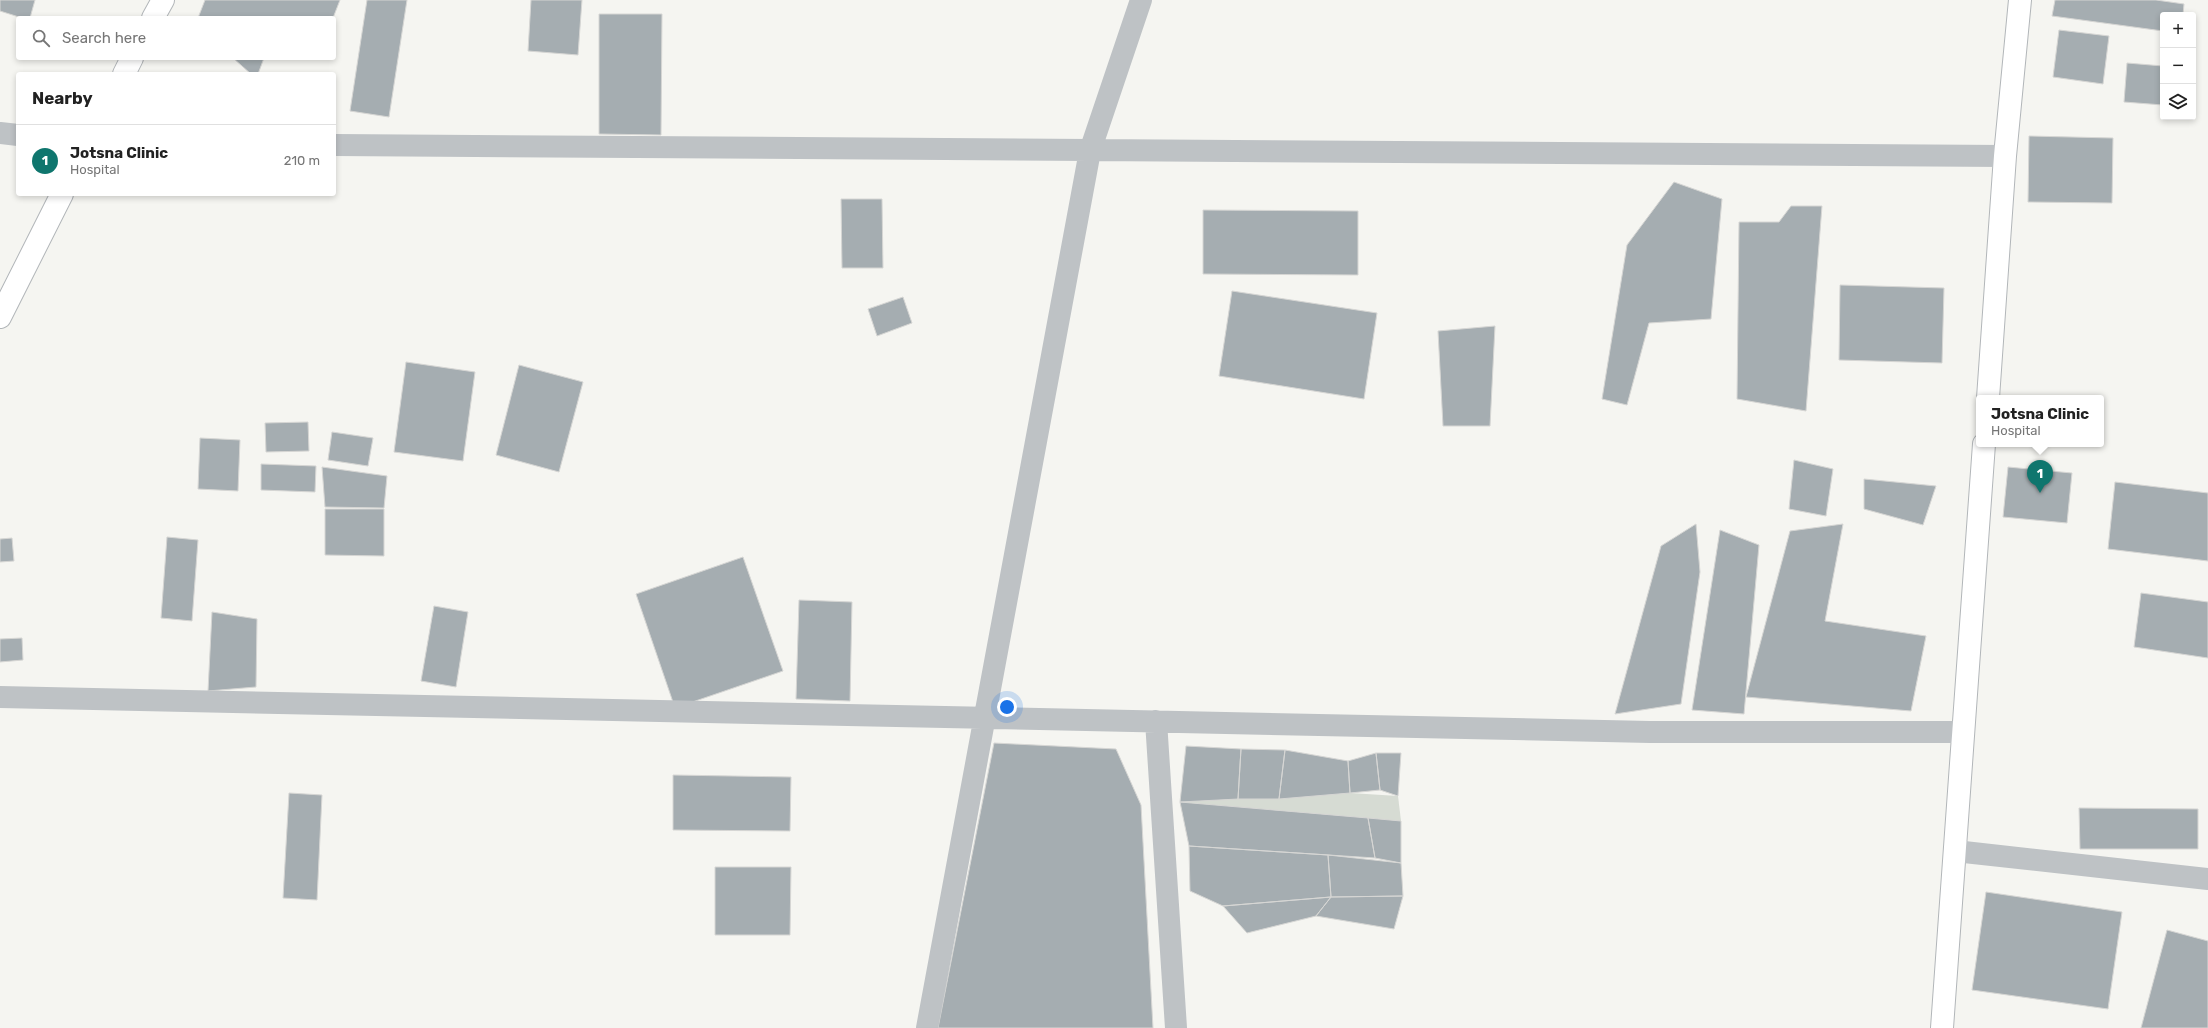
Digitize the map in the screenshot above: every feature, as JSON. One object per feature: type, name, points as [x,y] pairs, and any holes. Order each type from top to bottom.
[{"type":"main road","points":[[154,16],[163,0]]},
{"type":"main road","points":[[1988,395],[2005,156],[2020,0]]},
{"type":"main road","points":[[125,72],[131,60]]},
{"type":"main road","points":[[0,317],[61,196]]},
{"type":"main road","points":[[1942,1028],[1984,447]]},
{"type":"street","points":[[927,1028],[1090,151],[1141,0]]},
{"type":"street","points":[[0,133],[16,135]]},
{"type":"street","points":[[336,145],[2005,156]]},
{"type":"street","points":[[0,697],[1650,732],[1963,732]]},
{"type":"street","points":[[1156,721],[1176,1028]]},
{"type":"street","points":[[1955,851],[2208,879]]},
{"type":"shaded area","points":[[1350,793],[1398,796],[1401,821],[1180,802]]},
{"type":"building","points":[[0,0],[35,0],[31,16],[16,16],[0,11]]},
{"type":"building","points":[[205,0],[340,0],[334,16],[199,16]]},
{"type":"building","points":[[367,0],[407,0],[389,117],[350,111]]},
{"type":"building","points":[[531,0],[582,0],[578,55],[528,51]]},
{"type":"building","points":[[2055,0],[2156,0],[2184,4],[2183,12],[2160,12],[2160,31],[2052,16]]},
{"type":"building","points":[[599,14],[662,14],[661,135],[599,134]]},
{"type":"building","points":[[2059,30],[2109,36],[2103,84],[2053,77]]},
{"type":"building","points":[[235,60],[263,60],[259,72],[249,72]]},
{"type":"building","points":[[2127,63],[2160,66],[2160,105],[2124,102]]},
{"type":"building","points":[[2029,136],[2113,138],[2112,203],[2028,202]]},
{"type":"building","points":[[1674,182],[1722,199],[1711,319],[1649,323],[1627,405],[1602,399],[1627,245]]},
{"type":"building","points":[[841,199],[882,199],[883,268],[842,268]]},
{"type":"building","points":[[1791,206],[1822,206],[1806,411],[1737,399],[1739,222],[1779,222]]},
{"type":"building","points":[[1203,210],[1358,211],[1358,275],[1203,274]]},
{"type":"building","points":[[1840,285],[1944,288],[1942,363],[1839,360]]},
{"type":"building","points":[[1232,291],[1377,313],[1364,399],[1219,376]]},
{"type":"building","points":[[903,297],[912,323],[877,336],[868,309]]},
{"type":"building","points":[[1495,326],[1490,426],[1443,426],[1438,331]]},
{"type":"building","points":[[406,362],[475,372],[463,461],[394,452]]},
{"type":"building","points":[[519,365],[583,382],[559,472],[496,455]]},
{"type":"building","points":[[308,422],[309,451],[266,452],[265,423]]},
{"type":"building","points":[[332,432],[373,438],[368,466],[328,460]]},
{"type":"building","points":[[200,438],[240,440],[238,491],[198,489]]},
{"type":"building","points":[[1794,460],[1833,469],[1826,516],[1789,509]]},
{"type":"building","points":[[261,464],[316,466],[315,492],[261,490]]},
{"type":"building","points":[[322,467],[387,476],[384,508],[325,507]]},
{"type":"building","points":[[2008,467],[2072,473],[2067,523],[2003,517]]},
{"type":"building","points":[[1864,479],[1936,486],[1923,525],[1864,509]]},
{"type":"building","points":[[2115,482],[2208,493],[2208,561],[2108,549]]},
{"type":"building","points":[[325,509],[384,509],[384,556],[325,555]]},
{"type":"building","points":[[1696,524],[1700,572],[1681,704],[1615,714],[1661,546]]},
{"type":"building","points":[[1843,524],[1825,621],[1926,636],[1911,711],[1746,697],[1790,531]]},
{"type":"building","points":[[1720,530],[1759,545],[1744,714],[1692,710]]},
{"type":"building","points":[[167,537],[198,540],[192,621],[161,618]]},
{"type":"building","points":[[12,538],[14,561],[0,562],[0,539]]},
{"type":"building","points":[[743,557],[783,671],[675,708],[636,594]]},
{"type":"building","points":[[2141,593],[2208,602],[2208,658],[2134,647]]},
{"type":"building","points":[[799,600],[852,602],[850,701],[796,699]]},
{"type":"building","points":[[434,606],[468,612],[456,687],[421,681]]},
{"type":"building","points":[[212,612],[257,619],[256,687],[208,691]]},
{"type":"building","points":[[22,638],[23,660],[0,662],[0,639]]},
{"type":"building","points":[[994,743],[1116,749],[1141,805],[1153,1028],[938,1028]]},
{"type":"building","points":[[1186,746],[1241,749],[1238,799],[1180,802]]},
{"type":"building","points":[[1241,749],[1285,750],[1279,799],[1238,799]]},
{"type":"building","points":[[1285,750],[1348,761],[1350,793],[1279,799]]},
{"type":"building","points":[[1376,753],[1401,753],[1398,796],[1380,790]]},
{"type":"building","points":[[1376,753],[1380,790],[1350,793],[1348,761]]},
{"type":"building","points":[[673,775],[791,777],[790,831],[673,830]]},
{"type":"building","points":[[289,793],[322,795],[317,900],[283,898]]},
{"type":"building","points":[[1180,802],[1368,818],[1375,858],[1189,846]]},
{"type":"building","points":[[2079,808],[2198,809],[2198,849],[2080,849]]},
{"type":"building","points":[[1368,818],[1401,821],[1401,863],[1375,858]]},
{"type":"building","points":[[1189,846],[1328,855],[1331,897],[1223,906],[1190,891]]},
{"type":"building","points":[[1328,855],[1401,863],[1403,896],[1331,897]]},
{"type":"building","points":[[715,867],[791,867],[790,935],[715,935]]},
{"type":"building","points":[[1986,892],[2122,912],[2108,1009],[1972,990]]},
{"type":"building","points":[[1403,896],[1394,929],[1316,916],[1331,897]]},
{"type":"building","points":[[1331,897],[1316,916],[1247,933],[1223,906]]},
{"type":"building","points":[[2167,930],[2208,941],[2208,1028],[2141,1028]]},
{"type":"place","name":"Jotsna Clinic","points":[[2040,493]]}]
